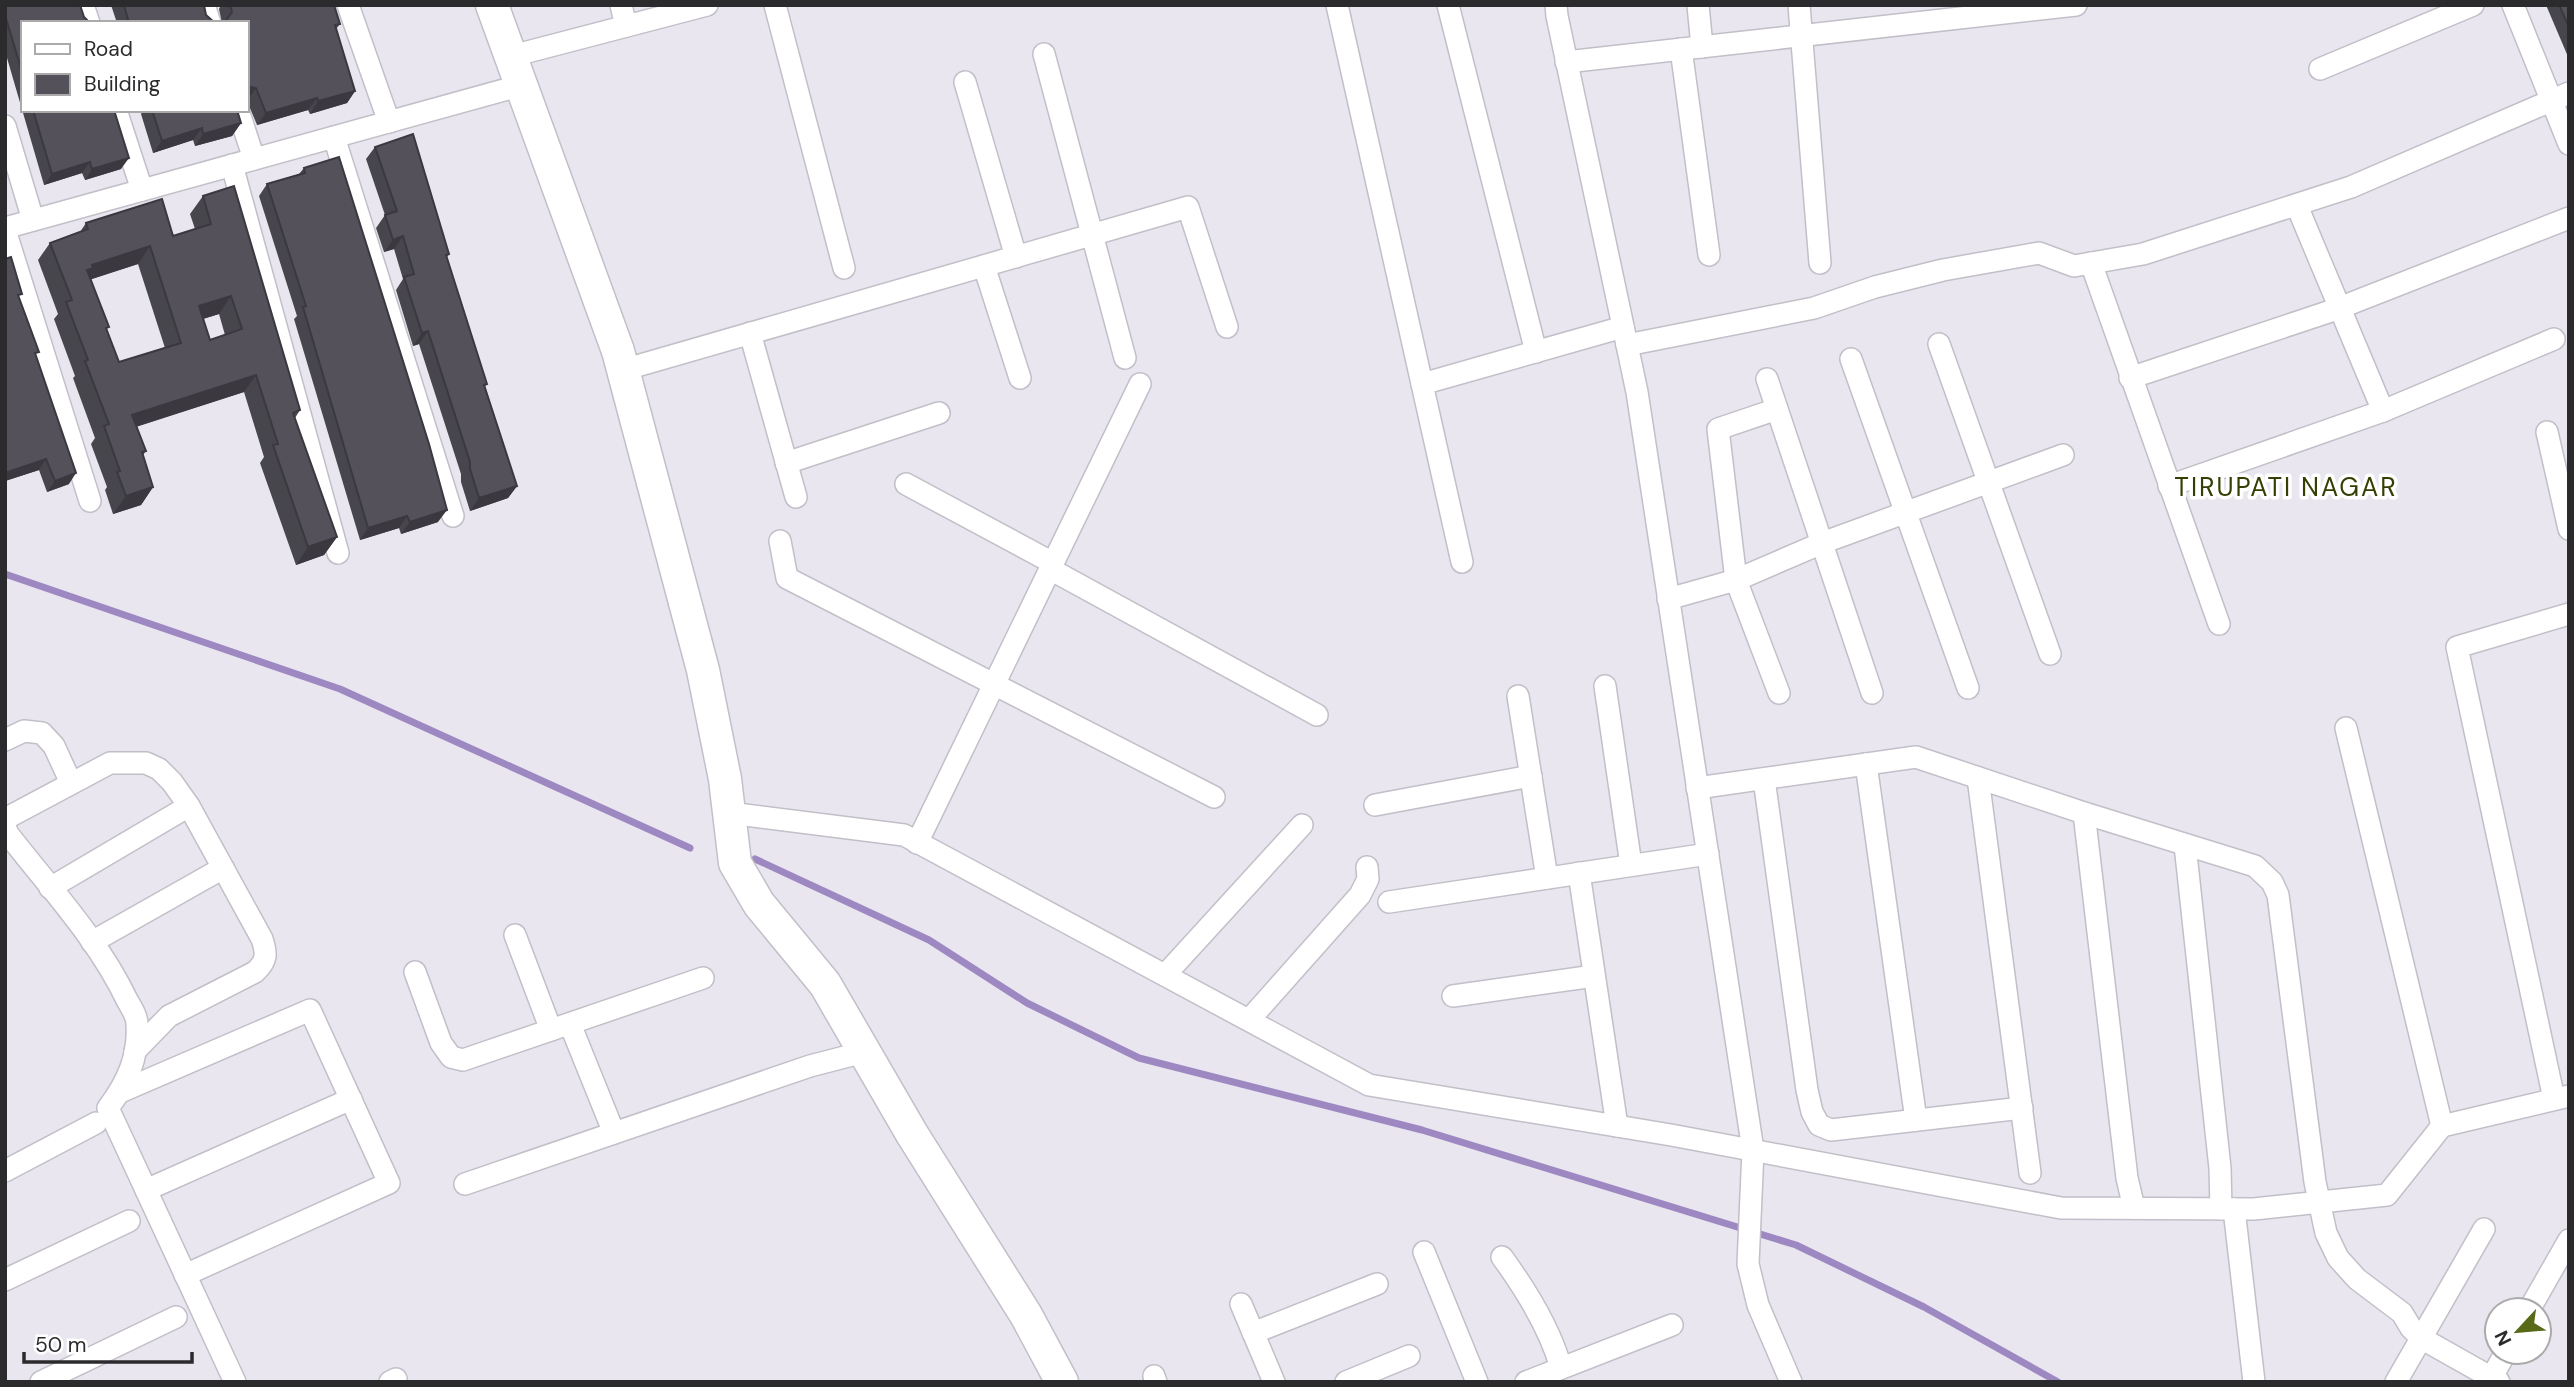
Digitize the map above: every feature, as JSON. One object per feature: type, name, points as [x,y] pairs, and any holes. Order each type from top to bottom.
[{"type":"street","points":[[348,5],[389,122]]},
{"type":"street","points":[[492,5],[623,370],[703,670],[726,779],[735,863],[759,904],[825,984],[912,1134],[1026,1315],[1062,1382]]},
{"type":"street","points":[[90,501],[5,229],[389,122],[517,70],[624,16],[707,5]]},
{"type":"street","points":[[775,5],[844,268]]},
{"type":"street","points":[[1337,5],[1462,562]]},
{"type":"street","points":[[1448,5],[1536,352]]},
{"type":"street","points":[[1556,5],[1637,393],[1753,1150],[1748,1264],[1758,1306],[1791,1382]]},
{"type":"street","points":[[1698,5],[1692,48],[1709,255]]},
{"type":"street","points":[[1800,5],[1821,263]]},
{"type":"street","points":[[1566,62],[2076,5]]},
{"type":"street","points":[[2320,69],[2473,5]]},
{"type":"street","points":[[2512,5],[2560,96],[2569,144]]},
{"type":"street","points":[[1044,54],[1125,358]]},
{"type":"street","points":[[965,82],[1016,257]]},
{"type":"street","points":[[1422,384],[1536,352],[1814,308],[1875,287],[1943,270],[2039,253],[2074,266],[2143,254],[2351,187],[2560,96]]},
{"type":"street","points":[[117,112],[142,190]]},
{"type":"street","points":[[239,112],[254,159]]},
{"type":"street","points":[[5,126],[33,220]]},
{"type":"street","points":[[334,137],[453,516]]},
{"type":"street","points":[[232,165],[338,553]]},
{"type":"street","points":[[2297,206],[2383,411]]},
{"type":"street","points":[[623,370],[1188,207],[1227,327]]},
{"type":"street","points":[[2130,379],[2340,307],[2569,218]]},
{"type":"street","points":[[2091,263],[2219,624]]},
{"type":"street","points":[[984,266],[1020,378]]},
{"type":"street","points":[[750,333],[796,497]]},
{"type":"street","points":[[2169,486],[2383,411],[2554,339]]},
{"type":"street","points":[[1938,344],[2050,654]]},
{"type":"street","points":[[1851,359],[1968,688]]},
{"type":"street","points":[[1767,379],[1872,693]]},
{"type":"street","points":[[917,843],[1140,384]]},
{"type":"street","points":[[1777,410],[1718,429],[1736,580],[1779,693]]},
{"type":"street","points":[[786,463],[939,414]]},
{"type":"street","points":[[2547,432],[2569,530]]},
{"type":"street","points":[[1668,599],[1736,580],[1822,543],[2063,455]]},
{"type":"street","points":[[906,484],[1317,715]]},
{"type":"street","points":[[780,541],[787,578],[1214,797]]},
{"type":"street","points":[[729,813],[904,835],[1369,1085],[1753,1150],[2061,1208],[2228,1209],[2386,1195],[2442,1126],[2561,1097],[2457,647],[2569,614]]},
{"type":"street","points":[[1605,686],[1631,865]]},
{"type":"street","points":[[1518,696],[1547,878]]},
{"type":"street","points":[[2346,728],[2442,1126]]},
{"type":"street","points":[[5,740],[24,732],[42,733],[54,747],[71,783]]},
{"type":"street","points":[[1697,788],[1916,757],[2256,866],[2272,882],[2278,895],[2318,1202],[2326,1233],[2338,1258],[2357,1279],[2402,1313],[2421,1338],[2493,1380]]},
{"type":"street","points":[[5,819],[110,763],[146,763],[159,769],[189,806],[262,939],[267,953],[263,965],[255,972],[169,1016],[135,1051]]},
{"type":"street","points":[[1866,764],[1916,1120]]},
{"type":"street","points":[[1375,805],[1531,776]]},
{"type":"street","points":[[1978,778],[2031,1173]]},
{"type":"street","points":[[1764,779],[1812,1112],[1819,1125],[1831,1130],[2022,1108]]},
{"type":"street","points":[[50,888],[189,806]]},
{"type":"street","points":[[2084,813],[2127,1178],[2134,1208]]},
{"type":"street","points":[[1165,975],[1302,825]]},
{"type":"street","points":[[5,827],[92,942],[121,986],[138,1022],[135,1064],[108,1108],[235,1382]]},
{"type":"street","points":[[2185,845],[2220,1168],[2254,1382]]},
{"type":"street","points":[[1389,902],[1707,854]]},
{"type":"street","points":[[1249,1020],[1360,895],[1368,879],[1367,867]]},
{"type":"street","points":[[92,942],[223,868]]},
{"type":"street","points":[[1579,873],[1617,1126]]},
{"type":"street","points":[[515,934],[614,1133]]},
{"type":"street","points":[[415,972],[441,1042],[451,1058],[463,1059],[703,978]]},
{"type":"street","points":[[1452,996],[1594,976]]},
{"type":"street","points":[[120,1092],[310,1010],[388,1183],[185,1275]]},
{"type":"street","points":[[465,1184],[810,1066],[864,1052]]},
{"type":"street","points":[[146,1190],[351,1099]]},
{"type":"street","points":[[5,1171],[96,1123]]},
{"type":"street","points":[[5,1280],[129,1221]]},
{"type":"street","points":[[2396,1382],[2484,1229]]},
{"type":"street","points":[[2537,1296],[2569,1240]]},
{"type":"street","points":[[1424,1252],[1477,1382]]},
{"type":"street","points":[[1502,1257],[1525,1289],[1556,1351],[1573,1371]]},
{"type":"street","points":[[1253,1333],[1377,1284]]},
{"type":"street","points":[[1241,1304],[1274,1382]]},
{"type":"street","points":[[41,1382],[177,1317]]},
{"type":"street","points":[[1526,1382],[1573,1371],[1672,1325]]},
{"type":"street","points":[[1346,1382],[1409,1356]]},
{"type":"building","points":[[5,5],[80,5],[88,21],[21,21],[21,68],[5,15]]},
{"type":"building","points":[[124,5],[204,5],[206,15],[213,21],[128,21]]},
{"type":"building","points":[[230,5],[334,5],[340,24],[335,25],[355,91],[318,101],[317,98],[266,113],[256,88],[248,86],[248,21],[225,21],[232,12]]},
{"type":"building","points":[[2559,5],[2569,5],[2569,27]]},
{"type":"building","points":[[34,112],[115,112],[129,158],[92,169],[90,162],[52,174]]},
{"type":"building","points":[[153,112],[238,112],[241,123],[203,134],[202,128],[162,141]]},
{"type":"building","points":[[413,134],[449,254],[446,255],[487,384],[484,385],[517,486],[479,498],[428,331],[422,333],[404,277],[414,274],[403,236],[393,240],[385,215],[397,211],[375,147]]},
{"type":"building","points":[[339,157],[447,510],[410,522],[407,516],[368,528],[303,307],[306,306],[267,184],[305,173],[304,168]]},
{"type":"building","points":[[234,186],[300,410],[293,413],[337,537],[308,547],[273,445],[278,444],[256,375],[132,415],[146,451],[142,452],[153,487],[126,496],[104,426],[109,424],[66,302],[72,300],[50,243],[88,229],[86,223],[162,199],[173,236],[211,224],[203,196]],"holes":[[[150,246],[181,343],[119,362],[87,270],[93,268],[92,265]],[[231,296],[242,329],[210,340],[199,306]]]},
{"type":"building","points":[[11,257],[22,294],[18,295],[39,352],[35,353],[76,473],[55,481],[46,459],[5,473],[5,259]]},
{"type":"waterway","points":[[5,574],[340,689],[690,848]]},
{"type":"waterway","points":[[755,859],[929,940],[1027,1003],[1139,1058],[1422,1130],[1796,1245],[1924,1307],[2058,1382]]},
{"type":"district","name":"TIRUPATI NAGAR","points":[[2286,487]]}]
